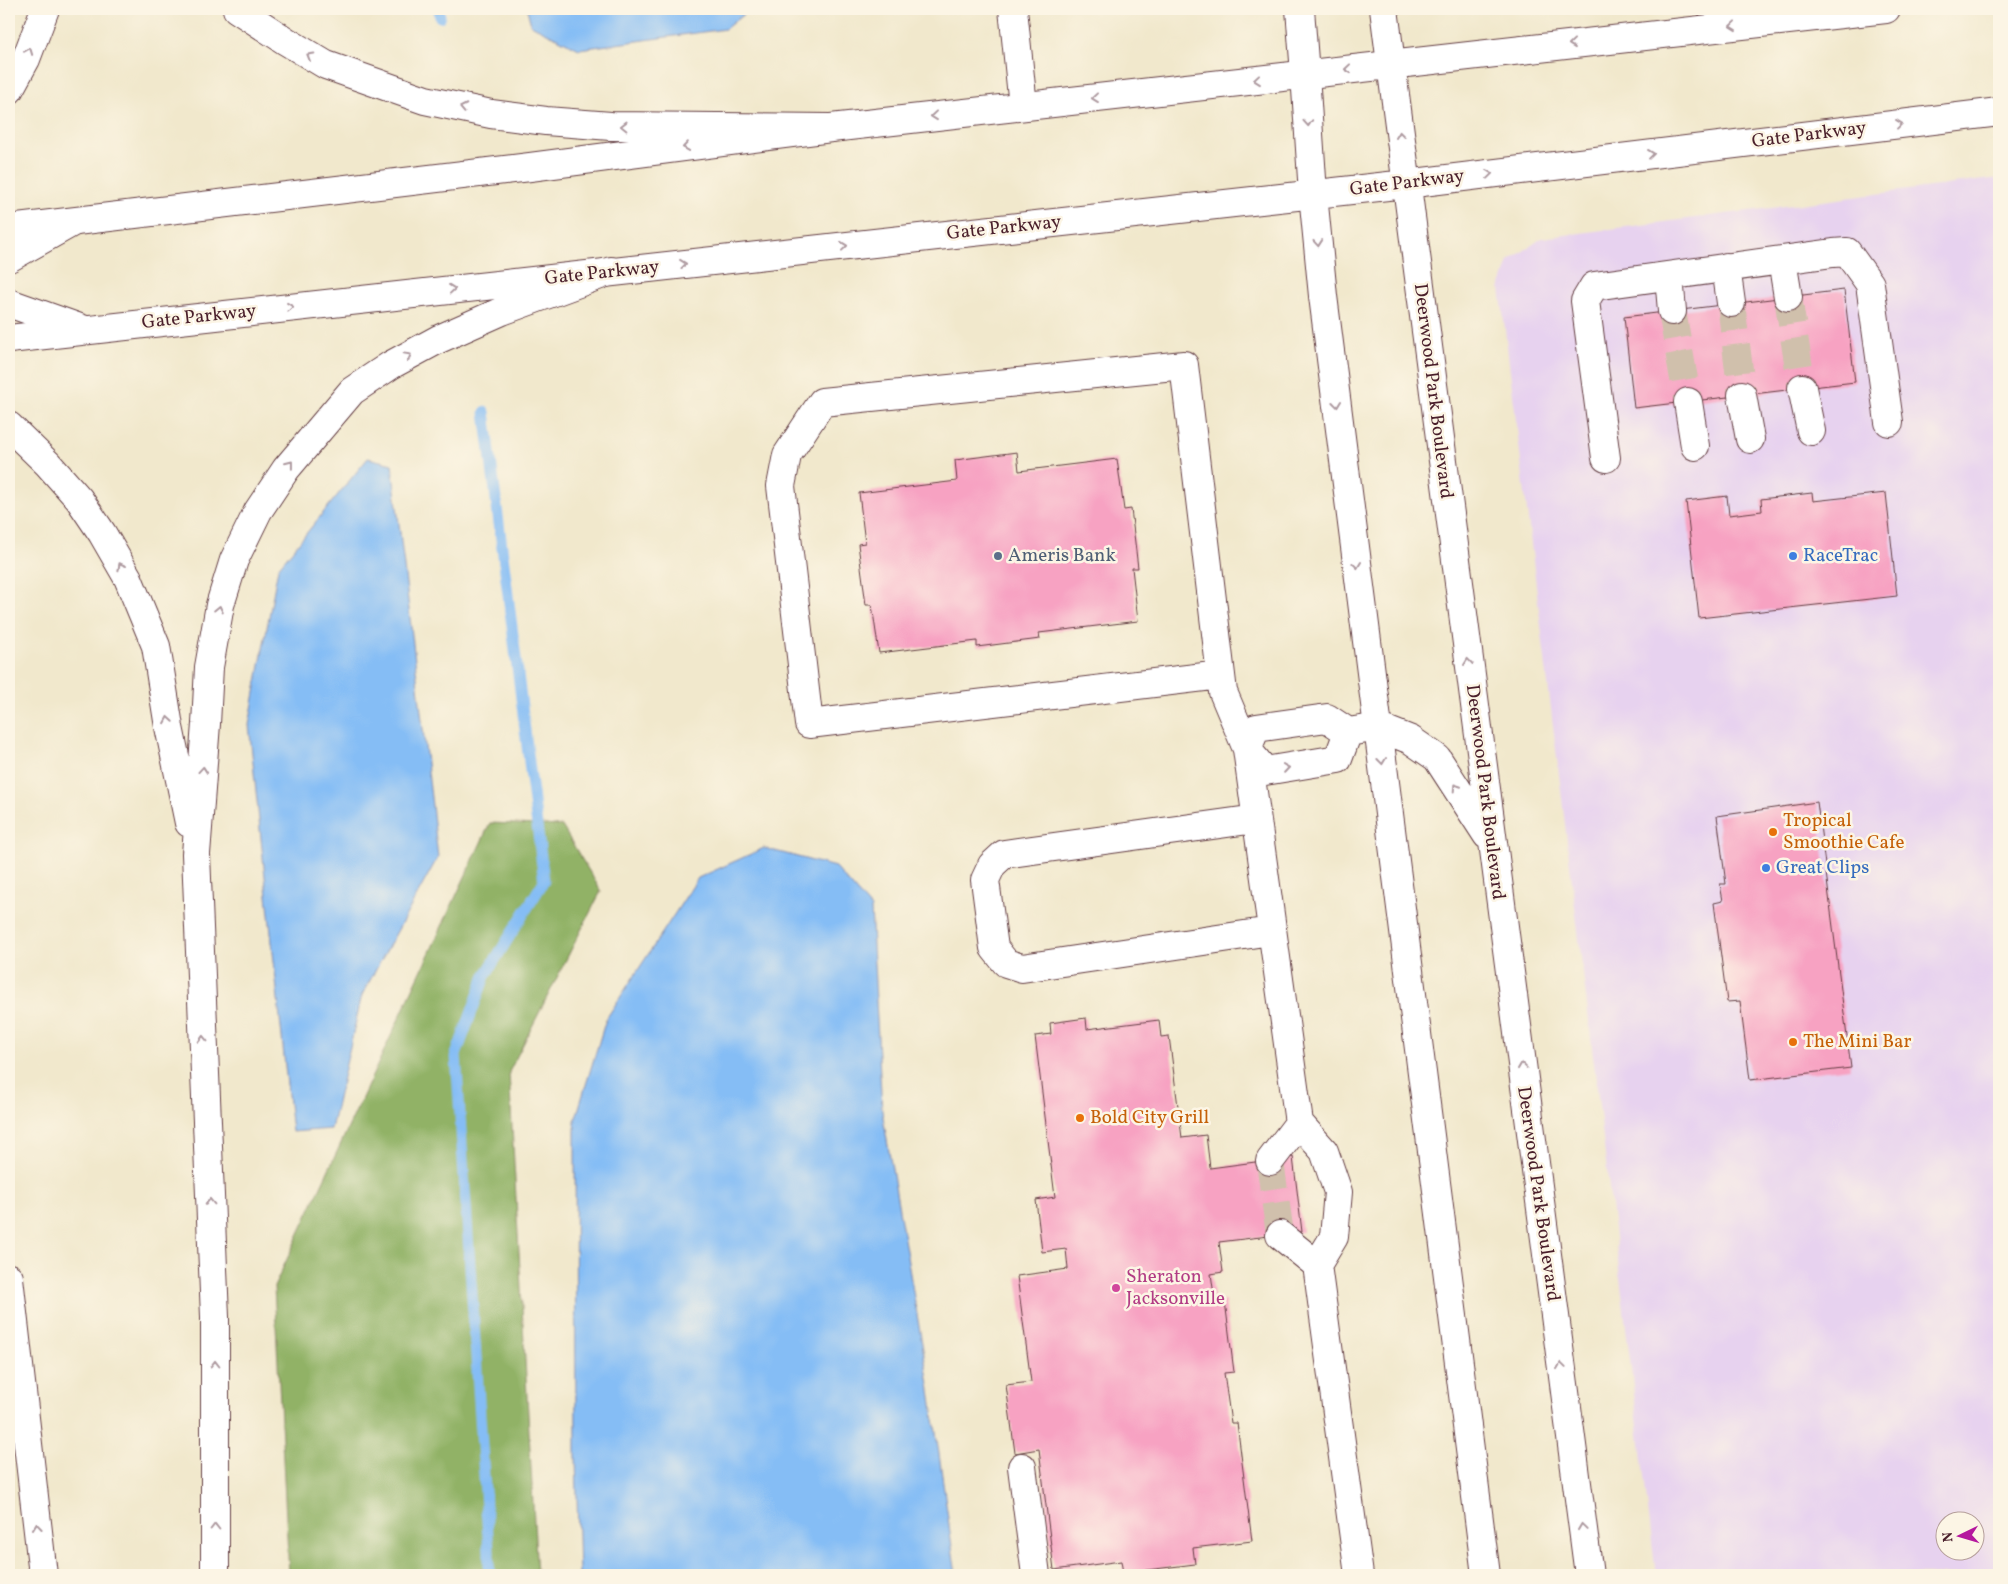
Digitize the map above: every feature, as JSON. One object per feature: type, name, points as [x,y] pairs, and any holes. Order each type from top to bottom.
[{"type":"main road","points":[[9,90],[26,59],[45,9]]},
{"type":"main road","points":[[237,9],[326,65],[424,100],[481,112],[546,121],[611,126],[831,128]]},
{"type":"main road","points":[[1013,9],[1023,106]]},
{"type":"main road","points":[[1300,9],[1313,194],[1323,296],[1486,1575]]},
{"type":"main road","name":"Deerwood Park Boulevard","points":[[1384,9],[1589,1575]]},
{"type":"main road","points":[[9,229],[530,167],[831,128],[1886,9]]},
{"type":"main road","name":"Gate Parkway","points":[[9,338],[1406,184],[1999,112]]},
{"type":"main road","points":[[9,258],[73,222]]},
{"type":"main road","points":[[1606,458],[1585,301],[1594,286],[1726,267],[1847,252],[1870,284],[1889,422]]},
{"type":"main road","points":[[1782,260],[1788,297]]},
{"type":"main road","points":[[1726,267],[1731,303]]},
{"type":"main road","points":[[214,1575],[215,1317],[196,854],[209,667],[220,605],[234,560],[254,519],[286,469],[312,435],[352,391],[391,365],[439,338],[484,319],[611,272]]},
{"type":"main road","points":[[1668,276],[1672,311]]},
{"type":"main road","points":[[9,303],[85,330]]},
{"type":"main road","points":[[1221,676],[809,724],[780,486],[787,455],[822,402],[1184,365],[1223,692],[1247,750],[1299,1123],[1324,1151],[1338,1192],[1334,1237],[1317,1265],[1359,1575]]},
{"type":"main road","points":[[1802,388],[1811,431]]},
{"type":"main road","points":[[1742,395],[1750,439]]},
{"type":"main road","points":[[1688,402],[1696,446]]},
{"type":"main road","points":[[9,426],[48,464],[79,499],[102,533],[128,578],[142,609],[156,646],[169,726],[196,854]]},
{"type":"main road","points":[[1247,750],[1256,728],[1327,718],[1348,732],[1378,728],[1411,740],[1438,758],[1492,843]]},
{"type":"main road","points":[[1247,750],[1265,770],[1338,759],[1348,732]]},
{"type":"main road","points":[[1256,819],[1004,854],[992,865],[985,880],[994,948],[1006,963],[1022,968],[1271,932]]},
{"type":"main road","points":[[1270,1160],[1299,1123]]},
{"type":"main road","points":[[1280,1235],[1317,1265]]},
{"type":"main road","points":[[9,1278],[42,1575]]},
{"type":"main road","points":[[1022,1467],[1036,1575]]},
{"type":"shaded area","points":[[1999,178],[1999,1575],[1656,1575],[1500,288],[1509,261],[1542,238]]},
{"type":"green space","points":[[490,823],[562,826],[601,891],[509,1072],[537,1575],[289,1575],[274,1287]]},
{"type":"water","points":[[527,9],[750,9],[725,29],[579,49],[531,25]]},
{"type":"water","points":[[368,458],[392,464],[438,857],[362,995],[331,1129],[292,1132],[249,725],[278,568]]},
{"type":"water","points":[[764,848],[835,867],[871,908],[882,1111],[930,1390],[956,1575],[579,1575],[576,1456],[575,1121],[606,1019],[698,878]]},
{"type":"building","points":[[1844,290],[1855,382],[1634,408],[1624,317]]},
{"type":"building","name":"Ameris Bank","points":[[1017,452],[1019,471],[1117,459],[1124,510],[1131,509],[1138,568],[1132,568],[1138,621],[1039,633],[1040,639],[977,647],[977,641],[879,653],[872,605],[866,605],[858,544],[865,543],[859,493],[957,481],[955,460]]},
{"type":"building","name":"RaceTrac","points":[[1812,493],[1813,501],[1886,493],[1897,596],[1699,618],[1686,501],[1727,496],[1729,515],[1762,511],[1761,499]]},
{"type":"building","points":[[1817,802],[1851,1068],[1750,1080],[1740,1001],[1727,1002],[1714,903],[1723,901],[1720,884],[1726,884],[1717,816]]},
{"type":"building","name":"Sheraton Jacksonville","points":[[1086,1018],[1087,1029],[1159,1020],[1161,1037],[1169,1036],[1182,1138],[1206,1135],[1210,1168],[1293,1157],[1302,1232],[1219,1242],[1223,1272],[1211,1274],[1215,1302],[1225,1301],[1234,1372],[1224,1373],[1231,1423],[1237,1423],[1252,1541],[1193,1548],[1195,1564],[1123,1573],[1121,1561],[1054,1570],[1039,1449],[1015,1453],[1006,1385],[1031,1382],[1017,1276],[1068,1269],[1066,1249],[1042,1252],[1036,1200],[1055,1197],[1035,1036],[1051,1034],[1050,1023]]},
{"type":"waterway","points":[[439,9],[440,17]]},
{"type":"waterway","points":[[485,412],[544,881],[485,976],[456,1055],[489,1551],[489,1575]]},
{"type":"tunnel","points":[[1788,297],[1802,388]]},
{"type":"tunnel","points":[[1731,303],[1742,395]]},
{"type":"tunnel","points":[[1672,311],[1688,402]]},
{"type":"tunnel","points":[[1270,1161],[1280,1235]]},
{"type":"place","name":"Ameris Bank","points":[[998,556]]},
{"type":"place","name":"RaceTrac","points":[[1793,556]]},
{"type":"place","name":"Tropical Smoothie Cafe","points":[[1773,832]]},
{"type":"place","name":"Great Clips","points":[[1766,868]]},
{"type":"place","name":"The Mini Bar","points":[[1793,1042]]},
{"type":"place","name":"Bold City Grill","points":[[1080,1118]]},
{"type":"place","name":"Sheraton Jacksonville","points":[[1116,1288]]}]
